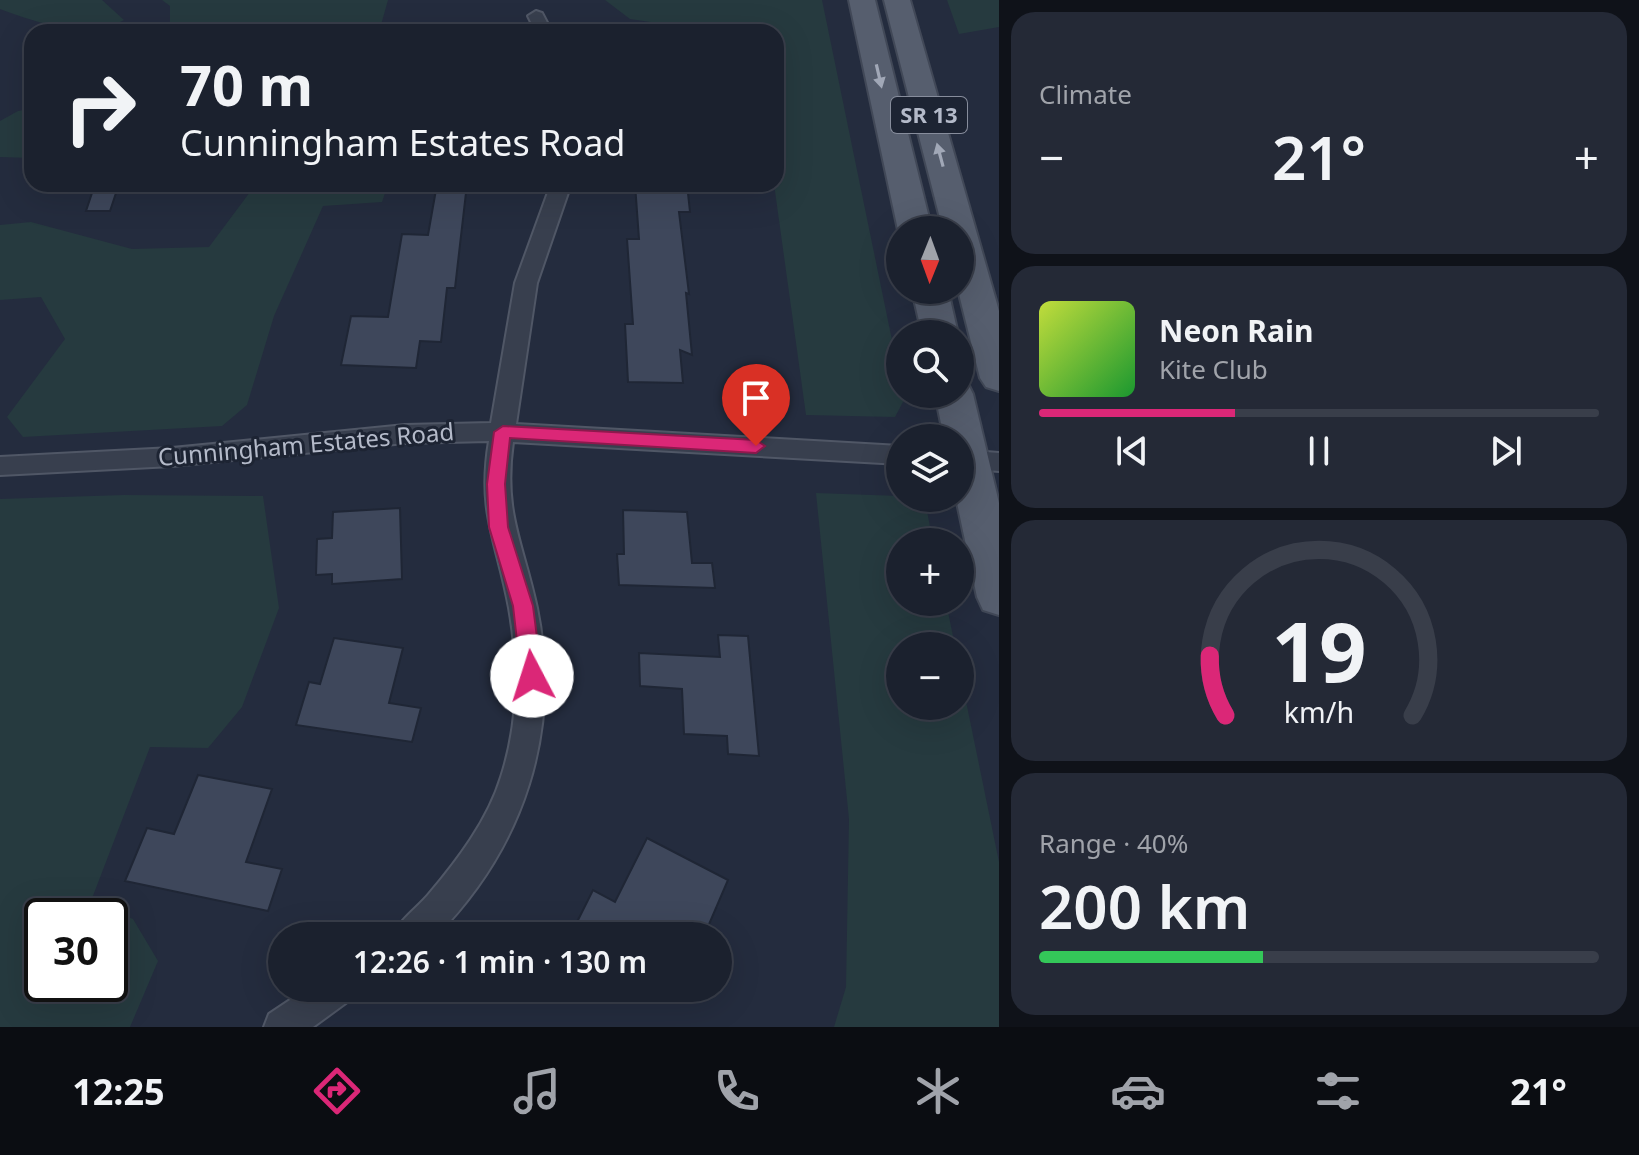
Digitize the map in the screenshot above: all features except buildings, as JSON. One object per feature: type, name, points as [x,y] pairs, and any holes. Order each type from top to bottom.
[{"type":"main road","name":"SR 13","points":[[862,0],[912,216]]},
{"type":"main road","name":"SR 13","points":[[897,0],[956,216]]},
{"type":"main road","name":"SR 13","points":[[974,284],[999,378]]},
{"type":"main road","points":[[959,408],[976,460],[999,597]]},
{"type":"street","points":[[424,922],[445,902],[489,842],[513,795],[527,749],[533,701],[531,652],[523,606],[499,527],[496,484],[515,328],[532,262],[558,192]]},
{"type":"street","name":"Cunningham Estates Road","points":[[0,466],[172,457],[405,434],[503,432],[886,454]]},
{"type":"street","points":[[282,1027],[318,1002]]},
{"type":"green space","points":[[0,0],[102,0],[124,20],[115,24],[50,24],[0,9]]},
{"type":"green space","points":[[162,0],[388,0],[381,24],[170,24],[170,6]]},
{"type":"green space","points":[[605,0],[822,0],[888,320],[886,408],[900,408],[895,417],[806,415],[775,192],[784,192],[784,24],[664,24],[630,19]]},
{"type":"green space","points":[[947,0],[999,0],[999,27],[959,34]]},
{"type":"green space","points":[[24,110],[24,158],[0,157],[0,121]]},
{"type":"green space","points":[[250,192],[385,192],[382,202],[323,206],[274,316],[247,405],[222,426],[23,437],[7,417],[65,339],[41,297],[0,300],[0,225],[31,222],[132,249],[209,247]]},
{"type":"green space","points":[[816,493],[886,496],[886,512],[927,512],[930,528],[886,528],[886,616],[949,616],[952,632],[886,632],[886,720],[970,720],[999,862],[999,1027],[834,1027],[846,987],[849,819]]},
{"type":"green space","points":[[124,495],[263,496],[279,608],[242,707],[208,748],[150,747],[92,898],[24,898],[24,1002],[128,1002],[128,917],[133,919],[158,961],[130,1027],[0,1027],[0,499]]},
{"type":"route","points":[[532,676],[523,606],[499,527],[496,484],[503,432],[756,446]]}]
